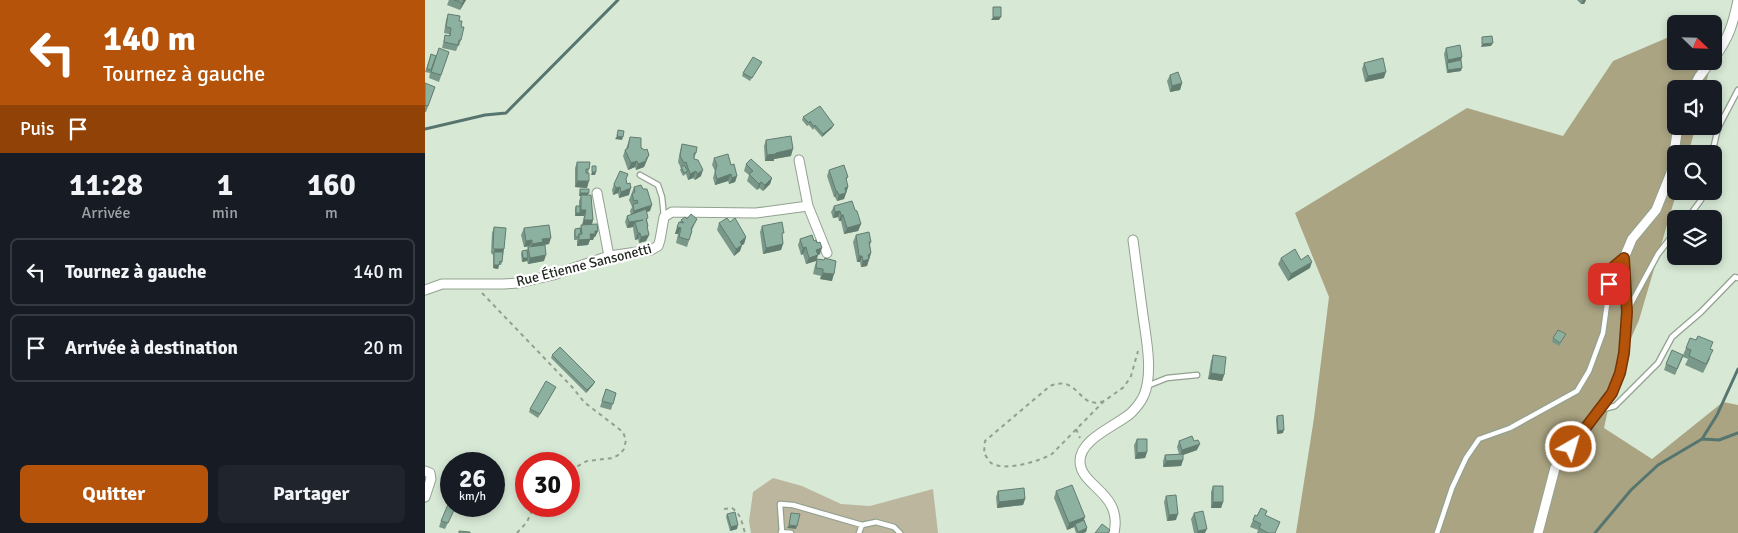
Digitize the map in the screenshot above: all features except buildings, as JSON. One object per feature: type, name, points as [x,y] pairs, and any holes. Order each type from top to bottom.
[{"type":"street","points":[[1723,46],[1732,27],[1738,0]]},
{"type":"street","points":[[1538,533],[1555,468],[1612,393],[1620,373],[1624,353],[1627,312],[1624,258],[1632,239],[1656,210],[1671,172],[1677,135]]},
{"type":"street","points":[[799,160],[808,206],[827,253]]},
{"type":"street","points":[[597,193],[609,256]]},
{"type":"street","points":[[664,217],[672,212],[756,213],[808,206]]},
{"type":"street","name":"Rue Étienne Sansonetti","points":[[425,290],[442,284],[518,283],[609,256],[651,250],[658,246],[664,217]]},
{"type":"street","points":[[1114,533],[1116,524],[1114,512],[1109,501],[1088,479],[1082,470],[1080,462],[1088,443],[1133,412],[1147,386],[1147,346],[1133,240]]},
{"type":"street","points":[[425,471],[430,474],[431,479],[425,497]]},
{"type":"lane","points":[[1714,145],[1717,128],[1738,90]]},
{"type":"lane","points":[[640,175],[658,185],[662,197],[664,217]]},
{"type":"lane","points":[[1627,312],[1658,254],[1667,242]]},
{"type":"lane","points":[[1437,533],[1452,488],[1466,458],[1479,439],[1510,428],[1577,391],[1589,371],[1603,333],[1612,268],[1624,258]]},
{"type":"lane","points":[[1599,411],[1615,406],[1658,363],[1672,337],[1701,312],[1735,278],[1738,278]]},
{"type":"lane","points":[[1147,386],[1167,378],[1197,375]]},
{"type":"lane","points":[[791,533],[781,532],[780,504],[793,505],[863,525],[876,522],[894,527],[900,533]]},
{"type":"lane","points":[[859,533],[863,525]]},
{"type":"path","points":[[472,284],[573,388],[584,402],[623,432],[626,440],[625,449],[620,454],[613,458],[587,461],[580,465]]},
{"type":"path","points":[[1103,400],[1052,454],[1041,460],[1014,466],[999,466],[991,463],[984,453],[985,440],[1050,386],[1057,383],[1065,383],[1073,386],[1089,402],[1096,404],[1124,387],[1131,376],[1138,348],[1147,346]]},
{"type":"path","points":[[724,509],[732,508],[737,511],[741,516],[745,533]]},
{"type":"path","points":[[517,533],[529,517]]},
{"type":"shaded area","points":[[1667,38],[1667,70],[1709,70],[1707,80],[1667,80],[1667,135],[1693,135],[1691,145],[1667,145],[1667,200],[1674,200],[1671,210],[1667,210],[1667,225],[1639,320],[1616,373],[1604,428],[1652,459],[1723,402],[1738,405],[1738,533],[1296,533],[1314,418],[1329,297],[1295,213],[1467,108],[1563,136],[1613,61]]},
{"type":"shaded area","points":[[773,478],[802,486],[841,504],[870,506],[933,489],[938,533],[751,533],[749,521],[753,492]]},
{"type":"waterway","points":[[425,129],[485,115],[506,113],[618,0]]},
{"type":"waterway","points":[[1702,439],[1717,415],[1738,369]]},
{"type":"waterway","points":[[1595,533],[1631,490],[1658,465],[1702,439],[1719,440],[1738,433]]},
{"type":"route","points":[[1571,447],[1612,393],[1620,373],[1624,353],[1627,312],[1624,258],[1612,268],[1609,284]]}]
